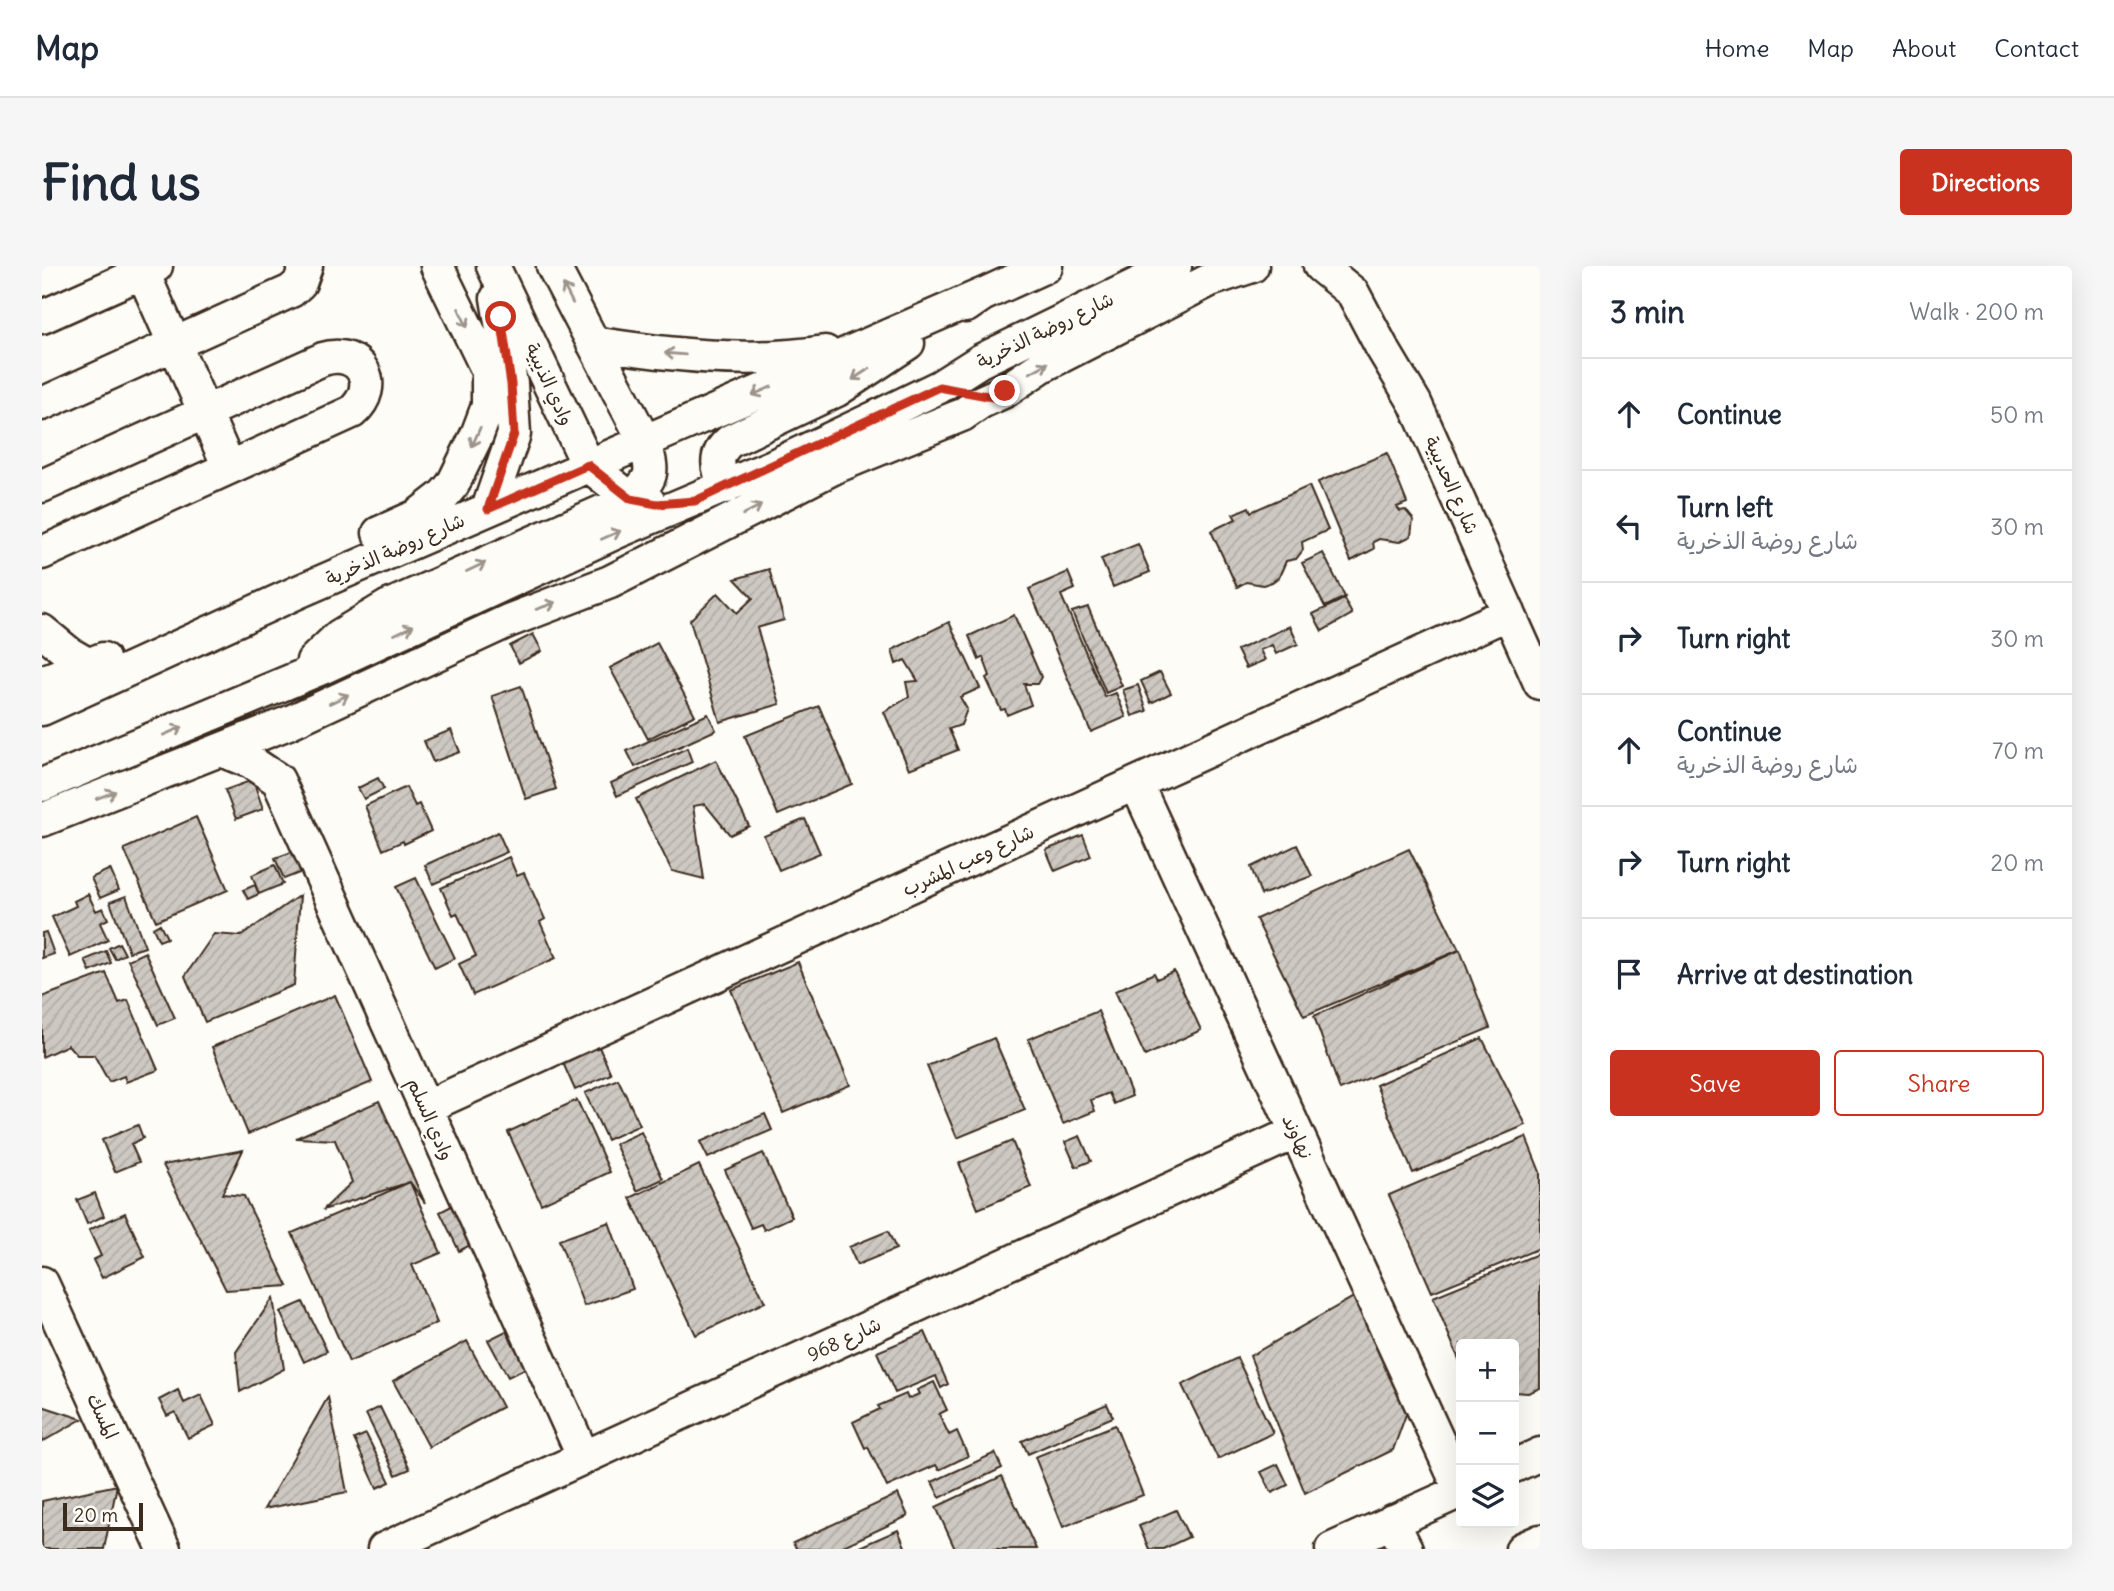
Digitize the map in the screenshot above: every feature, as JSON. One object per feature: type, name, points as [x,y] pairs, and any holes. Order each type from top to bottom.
[{"type":"street","points":[[42,404],[292,291],[300,283],[306,266]]},
{"type":"street","points":[[42,682],[89,665],[417,516],[443,496],[453,484],[488,406],[488,371],[437,266]]},
{"type":"street","points":[[488,509],[514,434],[511,384],[491,266]]},
{"type":"street","name":"وادي الذيبية","points":[[491,266],[588,465]]},
{"type":"street","points":[[295,679],[339,636],[387,607],[631,499],[648,482],[651,467],[645,442],[553,266]]},
{"type":"street","name":"شارع روضة الذخرية","points":[[42,709],[298,592],[1046,266]]},
{"type":"street","name":"شارع روضة الذخرية","points":[[42,785],[295,679],[607,537],[726,487],[939,387],[980,361],[1175,266]]},
{"type":"street","points":[[42,820],[288,723],[508,621],[610,582],[835,467],[940,426],[1042,366],[1210,280],[1252,266]]},
{"type":"street","name":"شارع الحديبية","points":[[1320,266],[1354,279],[1381,346],[1415,403],[1540,682]]},
{"type":"street","points":[[42,317],[146,268],[175,344],[229,467]]},
{"type":"street","name":"شارع روضة الذخرية","points":[[726,487],[718,471],[717,462],[723,446],[730,440],[838,390],[982,295]]},
{"type":"street","points":[[593,343],[659,353],[731,359],[788,358],[865,346]]},
{"type":"street","points":[[42,486],[332,356],[351,359],[365,373],[367,382],[364,399],[352,412],[42,553]]},
{"type":"street","points":[[939,387],[993,397]]},
{"type":"street","points":[[588,465],[631,499],[657,504],[695,501]]},
{"type":"street","name":"شارع وعب المشرب","points":[[426,1107],[1509,613]]},
{"type":"street","points":[[42,631],[70,654],[89,665]]},
{"type":"street","points":[[221,750],[251,762],[278,780],[288,723]]},
{"type":"street","name":"وادي السلم","points":[[278,780],[584,1458]]},
{"type":"street","name":"نهاوند","points":[[1136,783],[1456,1480]]},
{"type":"street","name":"شارع 968","points":[[390,1548],[1296,1132]]},
{"type":"street","name":"المسك","points":[[42,1283],[164,1549]]},
{"type":"street","points":[[1516,1465],[1540,1454]]},
{"type":"street","points":[[1332,1549],[1399,1535],[1456,1495]]},
{"type":"street","points":[[1522,1549],[1540,1541]]},
{"type":"building","points":[[1387,453],[1407,503],[1397,507],[1400,511],[1405,510],[1413,519],[1411,536],[1399,542],[1379,539],[1373,542],[1374,549],[1351,561],[1318,482]]},
{"type":"building","points":[[1309,486],[1328,530],[1302,542],[1303,550],[1296,559],[1286,561],[1279,577],[1272,582],[1263,585],[1246,582],[1237,587],[1211,531],[1236,519],[1233,514],[1249,507],[1251,512]]},
{"type":"building","points":[[1138,544],[1150,572],[1113,587],[1101,559]]},
{"type":"building","points":[[1323,553],[1345,597],[1325,607],[1302,563]]},
{"type":"building","points":[[769,569],[784,620],[757,628],[780,704],[720,722],[690,620],[718,593],[737,613],[753,598],[735,579]]},
{"type":"building","points":[[1068,572],[1075,589],[1061,595],[1105,697],[1116,693],[1126,717],[1091,732],[1029,589]]},
{"type":"building","points":[[1344,599],[1352,614],[1322,631],[1313,614]]},
{"type":"building","points":[[1088,607],[1122,686],[1106,693],[1072,612]]},
{"type":"building","points":[[1014,615],[1041,677],[1037,684],[1024,684],[1031,705],[1007,715],[1005,709],[1001,710],[986,678],[990,676],[983,657],[979,660],[969,636]]},
{"type":"building","points":[[949,622],[980,688],[960,697],[967,709],[961,725],[949,729],[958,750],[909,769],[884,712],[909,697],[906,682],[918,681],[905,660],[896,664],[892,650]]},
{"type":"building","points":[[1290,626],[1298,644],[1276,654],[1272,645],[1260,650],[1265,660],[1246,668],[1237,650]]},
{"type":"building","points":[[533,634],[542,651],[519,663],[510,646]]},
{"type":"building","points":[[657,643],[695,715],[648,739],[610,668]]},
{"type":"building","points":[[1160,672],[1171,693],[1151,703],[1141,681]]},
{"type":"building","points":[[1138,685],[1147,711],[1132,716],[1123,690]]},
{"type":"building","points":[[521,686],[556,789],[526,799],[492,696]]},
{"type":"building","points":[[819,706],[852,784],[778,815],[745,736]]},
{"type":"building","points":[[708,714],[716,730],[635,767],[627,751]]},
{"type":"building","points":[[451,730],[460,752],[433,762],[424,741]]},
{"type":"building","points":[[687,748],[692,762],[617,796],[611,783]]},
{"type":"building","points":[[716,760],[749,826],[730,835],[705,804],[693,806],[704,879],[672,871],[636,799]]},
{"type":"building","points":[[378,778],[384,789],[364,799],[358,788]]},
{"type":"building","points":[[253,780],[263,809],[236,819],[225,790]]},
{"type":"building","points":[[406,787],[415,806],[419,804],[431,831],[404,844],[403,841],[383,850],[365,806]]},
{"type":"building","points":[[196,817],[228,890],[156,921],[124,849]]},
{"type":"building","points":[[805,819],[820,853],[779,870],[764,836]]},
{"type":"building","points":[[498,832],[507,852],[433,884],[425,865]]},
{"type":"building","points":[[1083,835],[1091,856],[1055,871],[1046,850]]},
{"type":"building","points":[[1297,845],[1312,876],[1261,895],[1251,867]]},
{"type":"building","points":[[1409,849],[1459,950],[1304,1016],[1256,919]]},
{"type":"building","points":[[294,851],[302,872],[284,879],[275,858]]},
{"type":"building","points":[[509,857],[517,876],[524,873],[545,919],[540,922],[556,958],[473,995],[459,964],[476,956],[457,913],[453,915],[441,888]]},
{"type":"building","points":[[275,865],[283,884],[259,894],[252,875]]},
{"type":"building","points":[[110,869],[119,890],[100,898],[91,878]]},
{"type":"building","points":[[416,878],[455,958],[435,968],[396,887]]},
{"type":"building","points":[[255,885],[259,894],[248,899],[243,890]]},
{"type":"building","points":[[88,894],[96,911],[103,908],[108,919],[100,923],[108,940],[70,957],[52,917],[76,906],[74,901]]},
{"type":"building","points":[[300,895],[294,985],[205,1022],[185,976],[214,934],[241,936]]},
{"type":"building","points":[[126,896],[145,947],[129,952],[110,902]]},
{"type":"building","points":[[160,924],[167,938],[159,941],[153,928]]},
{"type":"building","points":[[46,932],[54,954],[42,958],[42,933]]},
{"type":"building","points":[[119,943],[125,954],[115,959],[109,948]]},
{"type":"building","points":[[1460,950],[1490,1028],[1340,1090],[1314,1016]]},
{"type":"building","points":[[106,951],[111,963],[90,972],[85,960]]},
{"type":"building","points":[[145,952],[175,1018],[158,1025],[128,960]]},
{"type":"building","points":[[798,962],[850,1085],[783,1113],[731,990]]},
{"type":"building","points":[[1174,971],[1201,1030],[1145,1056],[1115,991],[1154,973],[1157,979]]},
{"type":"building","points":[[106,973],[119,1003],[128,1000],[158,1070],[126,1082],[124,1076],[109,1082],[94,1055],[77,1055],[68,1045],[42,1057],[42,997]]},
{"type":"building","points":[[335,995],[372,1082],[248,1134],[212,1047]]},
{"type":"building","points":[[1098,1011],[1132,1096],[1114,1104],[1109,1093],[1091,1100],[1095,1111],[1063,1124],[1028,1039]]},
{"type":"building","points":[[595,1038],[611,1074],[575,1090],[559,1054]]},
{"type":"building","points":[[994,1038],[1025,1110],[957,1138],[927,1066]]},
{"type":"building","points":[[1482,1038],[1526,1125],[1413,1173],[1376,1085]]},
{"type":"building","points":[[618,1079],[640,1125],[607,1140],[585,1093]]},
{"type":"building","points":[[577,1100],[610,1172],[541,1204],[508,1132]]},
{"type":"building","points":[[379,1101],[425,1203],[410,1182],[323,1210],[352,1182],[335,1140],[296,1138]]},
{"type":"building","points":[[765,1114],[772,1130],[708,1158],[700,1142]]},
{"type":"building","points":[[138,1125],[143,1138],[131,1144],[139,1162],[115,1172],[102,1140]]},
{"type":"building","points":[[641,1132],[663,1179],[637,1191],[615,1144]]},
{"type":"building","points":[[1080,1136],[1091,1161],[1076,1167],[1065,1142]]},
{"type":"building","points":[[1526,1137],[1540,1172],[1540,1248],[1432,1292],[1389,1195]]},
{"type":"building","points":[[1012,1141],[1031,1187],[978,1209],[959,1163]]},
{"type":"building","points":[[243,1150],[222,1194],[244,1196],[288,1286],[226,1290],[163,1165]]},
{"type":"building","points":[[763,1153],[792,1217],[764,1230],[761,1224],[751,1228],[725,1170]]},
{"type":"building","points":[[699,1165],[765,1302],[696,1335],[630,1198]]},
{"type":"building","points":[[410,1182],[441,1253],[412,1265],[437,1323],[349,1362],[292,1233]]},
{"type":"building","points":[[95,1193],[104,1216],[87,1224],[77,1200]]},
{"type":"building","points":[[459,1202],[478,1241],[459,1251],[440,1212]]},
{"type":"building","points":[[125,1213],[145,1257],[102,1278],[93,1260],[101,1256],[89,1230]]},
{"type":"building","points":[[609,1222],[633,1289],[584,1306],[559,1240]]},
{"type":"building","points":[[888,1231],[896,1249],[857,1265],[849,1247]]},
{"type":"building","points":[[1540,1253],[1540,1388],[1528,1393],[1519,1392],[1519,1339],[1456,1339],[1456,1352],[1433,1297]]},
{"type":"building","points":[[1359,1294],[1409,1406],[1393,1450],[1305,1493],[1250,1356]]},
{"type":"building","points":[[273,1298],[284,1369],[240,1392],[236,1352]]},
{"type":"building","points":[[303,1302],[327,1351],[304,1362],[280,1312]]},
{"type":"building","points":[[506,1331],[526,1368],[508,1377],[488,1340]]},
{"type":"building","points":[[925,1332],[948,1384],[941,1388],[936,1376],[895,1393],[877,1352]]},
{"type":"building","points":[[467,1341],[502,1407],[429,1447],[393,1381]]},
{"type":"building","points":[[1237,1358],[1273,1433],[1218,1459],[1182,1385]]},
{"type":"building","points":[[934,1382],[947,1410],[939,1414],[949,1435],[957,1431],[968,1456],[939,1470],[936,1465],[887,1487],[853,1422],[880,1409],[878,1406],[906,1394],[908,1399],[919,1394],[917,1390]]},
{"type":"building","points":[[178,1390],[184,1403],[201,1395],[215,1425],[188,1438],[175,1412],[167,1416],[159,1400]]},
{"type":"building","points":[[328,1397],[347,1492],[264,1509]]},
{"type":"building","points":[[1107,1404],[1113,1417],[1028,1454],[1022,1441]]},
{"type":"building","points":[[42,1406],[82,1419],[42,1442]]},
{"type":"building","points":[[380,1407],[410,1469],[396,1475],[366,1414]]},
{"type":"building","points":[[1115,1425],[1143,1495],[1063,1527],[1035,1457]]},
{"type":"building","points":[[366,1434],[390,1482],[377,1488],[354,1439]]},
{"type":"building","points":[[995,1453],[1002,1468],[940,1498],[932,1482]]},
{"type":"building","points":[[1278,1464],[1288,1485],[1272,1493],[1261,1472]]},
{"type":"building","points":[[1002,1476],[1036,1549],[955,1549],[936,1507]]},
{"type":"building","points":[[117,1485],[104,1549],[42,1549],[42,1501]]},
{"type":"building","points":[[898,1494],[908,1516],[837,1549],[796,1549],[793,1543]]},
{"type":"building","points":[[1176,1510],[1189,1537],[1163,1549],[1149,1549],[1139,1526]]},
{"type":"building","points":[[898,1530],[906,1549],[855,1549]]},
{"type":"route","points":[[501,317],[511,384],[514,434],[488,509],[588,465],[631,499],[657,504],[695,501],[939,387],[993,397],[1005,391]]}]
